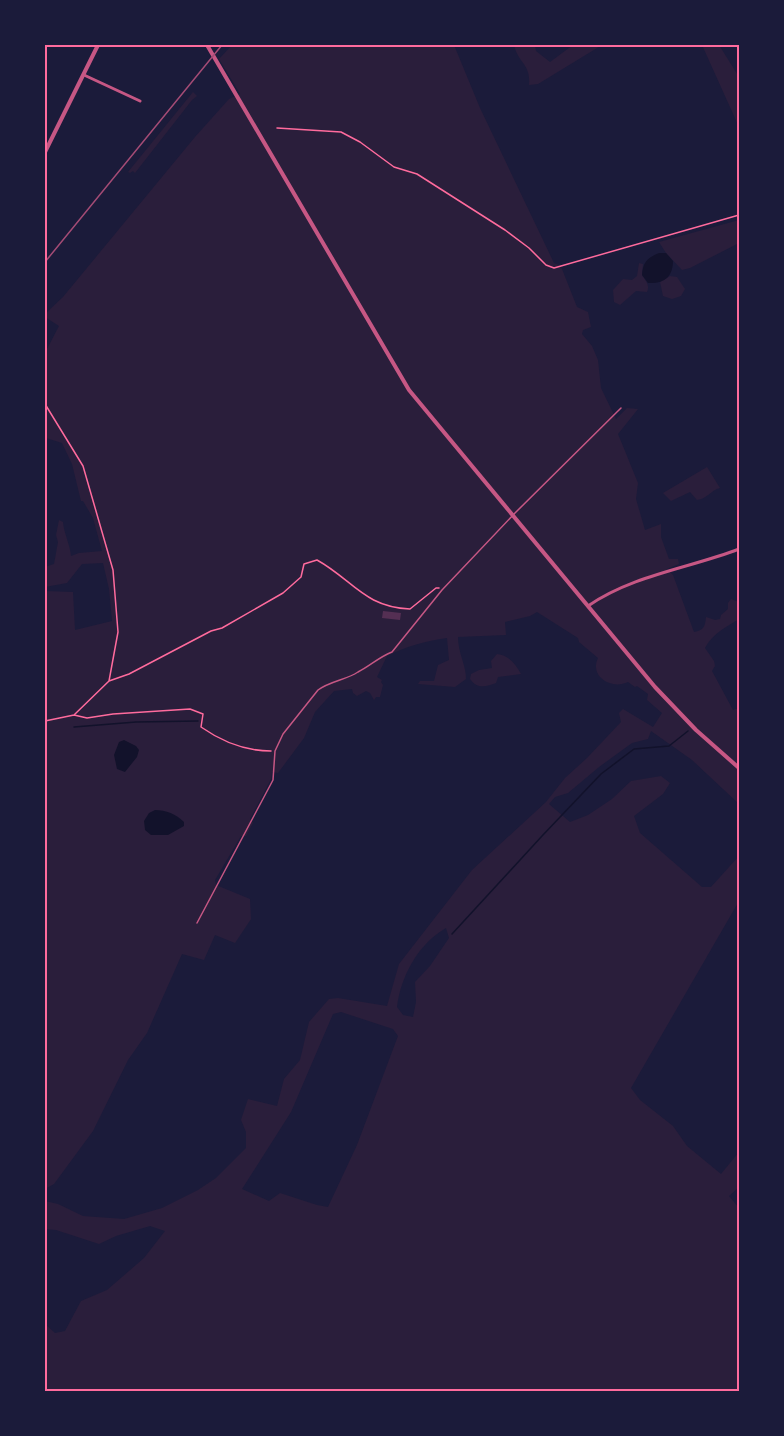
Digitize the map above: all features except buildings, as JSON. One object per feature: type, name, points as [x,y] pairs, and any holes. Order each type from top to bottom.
[{"type":"street","points":[[45,152],[98,45]]},
{"type":"street","points":[[207,45],[409,390],[674,708],[739,768]]},
{"type":"street","points":[[84,75],[140,101]]},
{"type":"street","points":[[588,606],[628,586],[739,549]]},
{"type":"lane","points":[[197,923],[273,780],[275,751],[283,734],[318,690],[358,673],[381,656],[392,652],[442,590],[621,408]]},
{"type":"path","points":[[277,128],[341,132],[360,142],[394,167],[417,174],[505,230],[529,248],[546,265],[554,268],[739,215]]},
{"type":"path","points":[[45,404],[83,466],[113,570],[118,632],[109,681]]},
{"type":"path","points":[[74,715],[109,681],[129,674],[211,631],[222,628],[283,592],[301,577],[304,564],[317,560],[332,568],[372,601],[384,606],[410,609],[436,588],[442,590]]},
{"type":"path","points":[[45,721],[74,715],[87,718],[190,709],[202,714],[201,727],[210,734],[230,743],[260,751],[275,751]]},
{"type":"shaded area","points":[[232,45],[454,45],[480,108],[554,263],[562,269],[577,307],[588,312],[591,327],[583,330],[582,334],[592,346],[598,360],[601,388],[616,419],[627,408],[638,409],[618,434],[638,483],[636,499],[645,530],[661,524],[661,537],[669,559],[678,559],[679,564],[667,569],[673,575],[694,632],[703,628],[706,617],[720,619],[728,609],[731,599],[739,602],[739,619],[715,635],[705,648],[714,661],[715,666],[712,671],[733,710],[739,708],[739,804],[692,760],[651,731],[648,739],[632,743],[568,793],[555,797],[549,804],[570,822],[588,815],[612,799],[631,781],[661,776],[670,783],[663,794],[634,816],[640,833],[702,887],[711,887],[739,856],[739,901],[631,1088],[640,1100],[673,1126],[687,1146],[721,1174],[739,1152],[739,1187],[729,1196],[739,1208],[739,1391],[45,1391],[45,1324],[55,1333],[65,1331],[81,1301],[107,1290],[144,1258],[165,1231],[150,1226],[116,1236],[99,1244],[56,1230],[45,1229],[45,1201],[58,1204],[83,1216],[124,1219],[162,1208],[216,1178],[246,1148],[246,1132],[241,1120],[248,1099],[277,1106],[284,1079],[300,1060],[309,1022],[329,999],[338,998],[387,1006],[399,964],[472,870],[546,802],[565,778],[621,722],[619,713],[623,709],[653,727],[662,713],[647,700],[648,694],[637,686],[628,682],[609,683],[599,676],[596,665],[598,658],[579,642],[578,638],[537,612],[505,622],[506,635],[458,637],[466,679],[455,687],[418,684],[420,681],[434,681],[438,665],[449,660],[447,638],[416,644],[387,656],[377,677],[382,680],[383,685],[380,697],[374,700],[366,691],[357,696],[352,689],[334,691],[315,712],[304,738],[278,773],[272,772],[271,779],[250,819],[253,823],[246,836],[241,836],[215,880],[216,885],[250,899],[251,919],[235,943],[215,935],[204,960],[182,954],[147,1033],[128,1060],[93,1131],[54,1184],[45,1189],[45,591],[73,592],[75,630],[112,621],[109,589],[103,563],[82,564],[67,583],[45,587],[45,567],[54,564],[59,520],[63,522],[71,556],[102,551],[93,518],[81,501],[72,464],[62,443],[46,438],[45,434],[45,353],[59,326],[45,317],[45,314],[63,297],[195,137],[229,99],[240,94],[219,59]],"holes":[[[446,928],[449,938],[430,966],[415,982],[416,1002],[413,1017],[403,1015],[397,1007],[399,995],[412,962],[427,943]],[[341,1012],[393,1029],[398,1036],[357,1145],[328,1207],[280,1193],[269,1201],[242,1189],[291,1112],[333,1014]]]},
{"type":"shaded area","points":[[514,45],[535,45],[536,51],[550,62],[573,45],[602,45],[538,84],[529,85],[528,72]]},
{"type":"shaded area","points":[[702,45],[719,45],[739,77],[739,127]]},
{"type":"shaded area","points":[[193,92],[197,96],[135,173],[128,172]]},
{"type":"shaded area","points":[[739,220],[739,243],[690,268],[682,270],[659,242]]},
{"type":"shaded area","points":[[659,253],[666,253],[673,261],[673,267],[663,281],[648,283],[642,275],[643,267],[649,259]]},
{"type":"shaded area","points":[[639,263],[643,264],[642,275],[648,285],[647,292],[636,291],[620,305],[614,302],[613,290],[623,279],[632,280],[637,276]]},
{"type":"shaded area","points":[[670,276],[677,277],[685,289],[681,296],[672,299],[663,296],[660,282]]},
{"type":"shaded area","points":[[707,467],[720,488],[704,498],[697,500],[690,492],[671,501],[663,493]]},
{"type":"shaded area","points":[[497,654],[509,658],[521,674],[498,677],[496,683],[485,686],[479,686],[473,682],[470,679],[471,674],[492,668],[491,661]]},
{"type":"shaded area","points":[[124,740],[139,750],[137,757],[125,772],[117,769],[114,755],[119,742]]},
{"type":"shaded area","points":[[155,810],[174,815],[184,822],[184,826],[168,835],[151,835],[145,830],[144,821],[149,813]]},
{"type":"waterway","points":[[74,727],[136,722],[198,721]]},
{"type":"waterway","points":[[452,934],[601,774],[634,749],[669,746],[688,731]]},
{"type":"railway","points":[[45,262],[222,45]]}]
